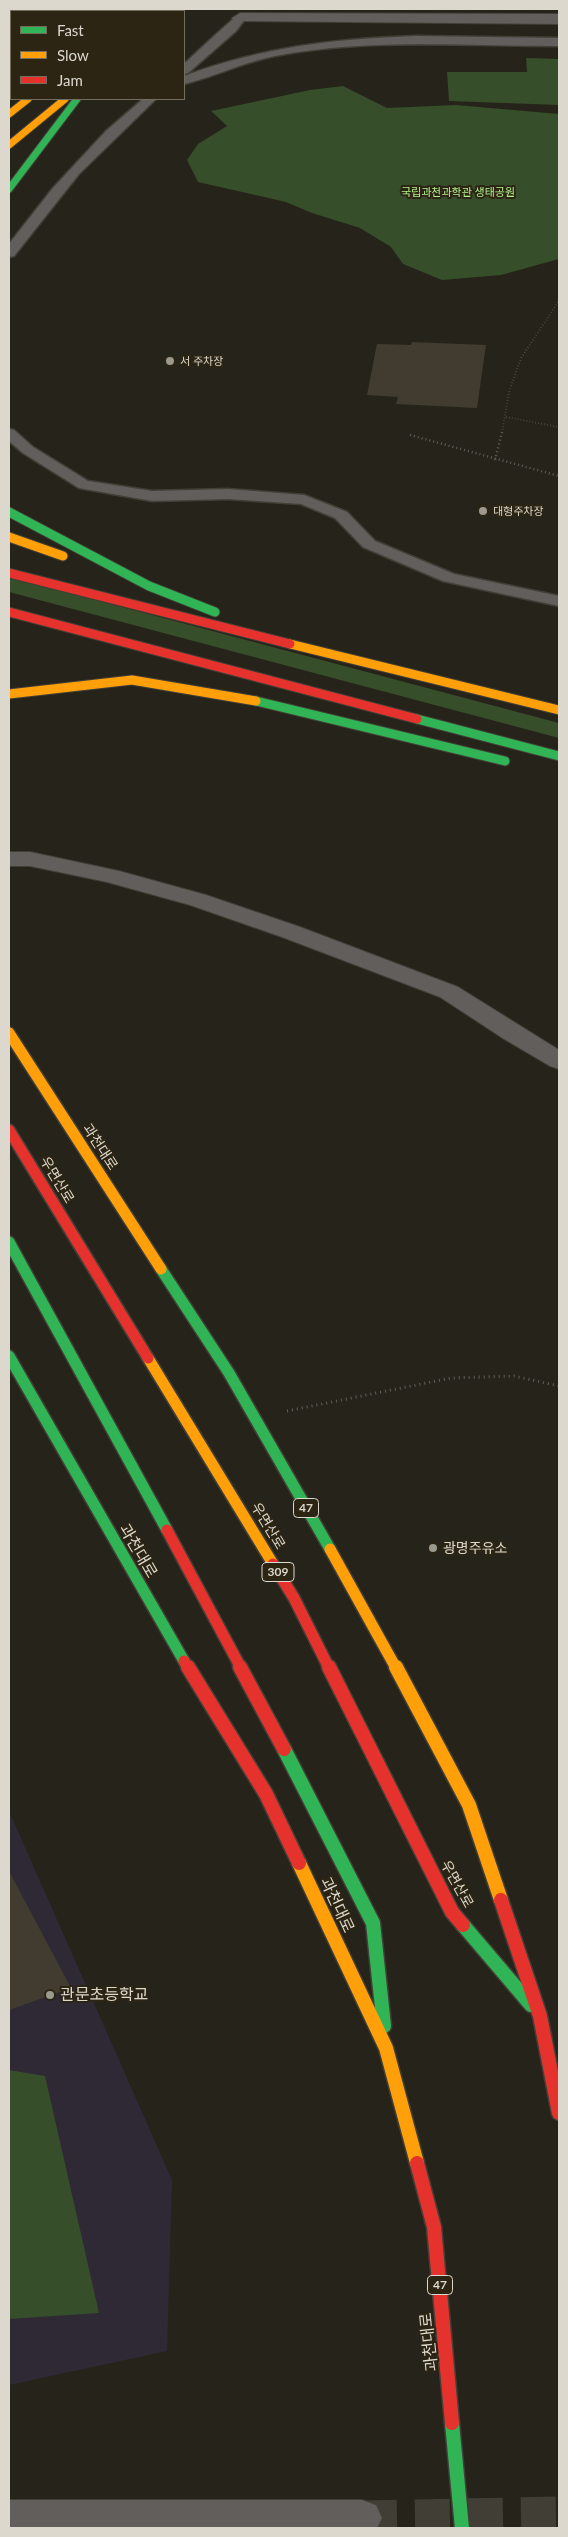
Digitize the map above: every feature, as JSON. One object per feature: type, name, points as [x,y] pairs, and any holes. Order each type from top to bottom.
[{"type":"highway","points":[[9,114],[27,100]]},
{"type":"highway","points":[[9,145],[64,100]]},
{"type":"highway","points":[[9,189],[76,100]]},
{"type":"highway","points":[[9,512],[149,586]]},
{"type":"highway","points":[[9,537],[149,586],[297,646]]},
{"type":"highway","points":[[9,573],[162,614],[559,710]]},
{"type":"highway","points":[[9,612],[559,756]]},
{"type":"highway","points":[[9,694],[132,680],[231,695],[513,763]]},
{"type":"highway","name":"과천대로","points":[[9,1032],[224,1364],[372,1622],[470,1805],[547,2023],[559,2113]]},
{"type":"highway","name":"우면산로","points":[[9,1130],[294,1598],[452,1912],[547,2023]]},
{"type":"highway","points":[[9,1242],[234,1650],[373,1922],[386,2048]]},
{"type":"highway","name":"과천대로","points":[[9,1356],[162,1624],[266,1794],[386,2048],[434,2227],[462,2528]]},
{"type":"street","points":[[240,18],[559,19]]},
{"type":"street","points":[[9,859],[30,859],[111,876],[198,900],[291,932],[449,992],[513,1034],[559,1060]]},
{"type":"street","points":[[9,2518],[362,2518]]},
{"type":"lane","points":[[185,69],[232,28],[240,18]]},
{"type":"lane","points":[[185,80],[234,62],[274,52],[313,46],[378,41],[559,42]]},
{"type":"lane","points":[[9,253],[73,171],[110,132],[149,100]]},
{"type":"lane","points":[[9,433],[28,450],[84,485],[152,496],[228,494],[304,500],[341,515],[369,544],[448,578],[559,601]]},
{"type":"path","points":[[495,460],[506,417],[509,392],[521,358],[559,301]]},
{"type":"path","points":[[506,417],[559,427]]},
{"type":"path","points":[[410,435],[495,460],[559,476]]},
{"type":"path","points":[[254,1417],[451,1378],[514,1376],[559,1386]]},
{"type":"shaded area","name":"관문초등학교","points":[[9,1811],[172,2180],[167,2351],[9,2385]]},
{"type":"green space","points":[[526,58],[559,59],[559,105],[449,101],[447,72],[527,72]]},
{"type":"green space","name":"국립과천과학관 생태공원","points":[[343,86],[387,108],[456,105],[559,114],[559,259],[501,275],[442,280],[403,264],[391,247],[360,228],[312,213],[286,202],[198,182],[187,160],[198,144],[227,126],[211,111],[310,90]]},
{"type":"green space","points":[[9,577],[559,723],[559,738],[9,592]]},
{"type":"green space","points":[[9,2070],[45,2076],[99,2313],[9,2319]]},
{"type":"building","points":[[412,342],[486,345],[477,408],[396,404],[398,397],[367,395],[377,344],[411,345]]},
{"type":"building","points":[[9,1871],[71,1988],[9,2010]]},
{"type":"tunnel","points":[[362,2518],[559,2514]]},
{"type":"traffic: fast","points":[[9,189],[76,100]]},
{"type":"traffic: fast","points":[[9,512],[149,586],[215,612]]},
{"type":"traffic: fast","points":[[256,701],[505,761]]},
{"type":"traffic: fast","points":[[417,719],[559,756]]},
{"type":"traffic: fast","points":[[9,1242],[167,1530]]},
{"type":"traffic: fast","points":[[161,1269],[229,1373],[330,1549]]},
{"type":"traffic: fast","points":[[9,1356],[184,1661]]},
{"type":"traffic: fast","points":[[284,1749],[373,1923],[384,2026]]},
{"type":"traffic: fast","points":[[463,1925],[531,2005]]},
{"type":"traffic: fast","points":[[452,2423],[462,2528]]},
{"type":"traffic: slow","points":[[9,114],[27,100]]},
{"type":"traffic: slow","points":[[9,145],[64,100]]},
{"type":"traffic: slow","points":[[9,537],[63,556]]},
{"type":"traffic: slow","points":[[290,644],[559,710]]},
{"type":"traffic: slow","points":[[9,694],[132,680],[256,701]]},
{"type":"traffic: slow","points":[[9,1033],[161,1269]]},
{"type":"traffic: slow","points":[[148,1358],[273,1564]]},
{"type":"traffic: slow","points":[[330,1549],[372,1622],[469,1805],[501,1900]]},
{"type":"traffic: slow","points":[[299,1863],[386,2048],[417,2163]]},
{"type":"traffic: jam","points":[[9,573],[290,644]]},
{"type":"traffic: jam","points":[[9,612],[417,719]]},
{"type":"traffic: jam","points":[[9,1130],[148,1358]]},
{"type":"traffic: jam","points":[[167,1530],[284,1749]]},
{"type":"traffic: jam","points":[[273,1564],[294,1598],[452,1912],[463,1925]]},
{"type":"traffic: jam","points":[[184,1661],[266,1794],[299,1863]]},
{"type":"traffic: jam","points":[[501,1900],[540,2016],[559,2113]]},
{"type":"traffic: jam","points":[[417,2163],[434,2227],[452,2423]]},
{"type":"place","name":"서 주차장","points":[[170,361]]},
{"type":"place","name":"대형주차장","points":[[483,511]]},
{"type":"place","name":"광명주유소","points":[[433,1548]]},
{"type":"place","name":"관문초등학교","points":[[50,1995]]}]
